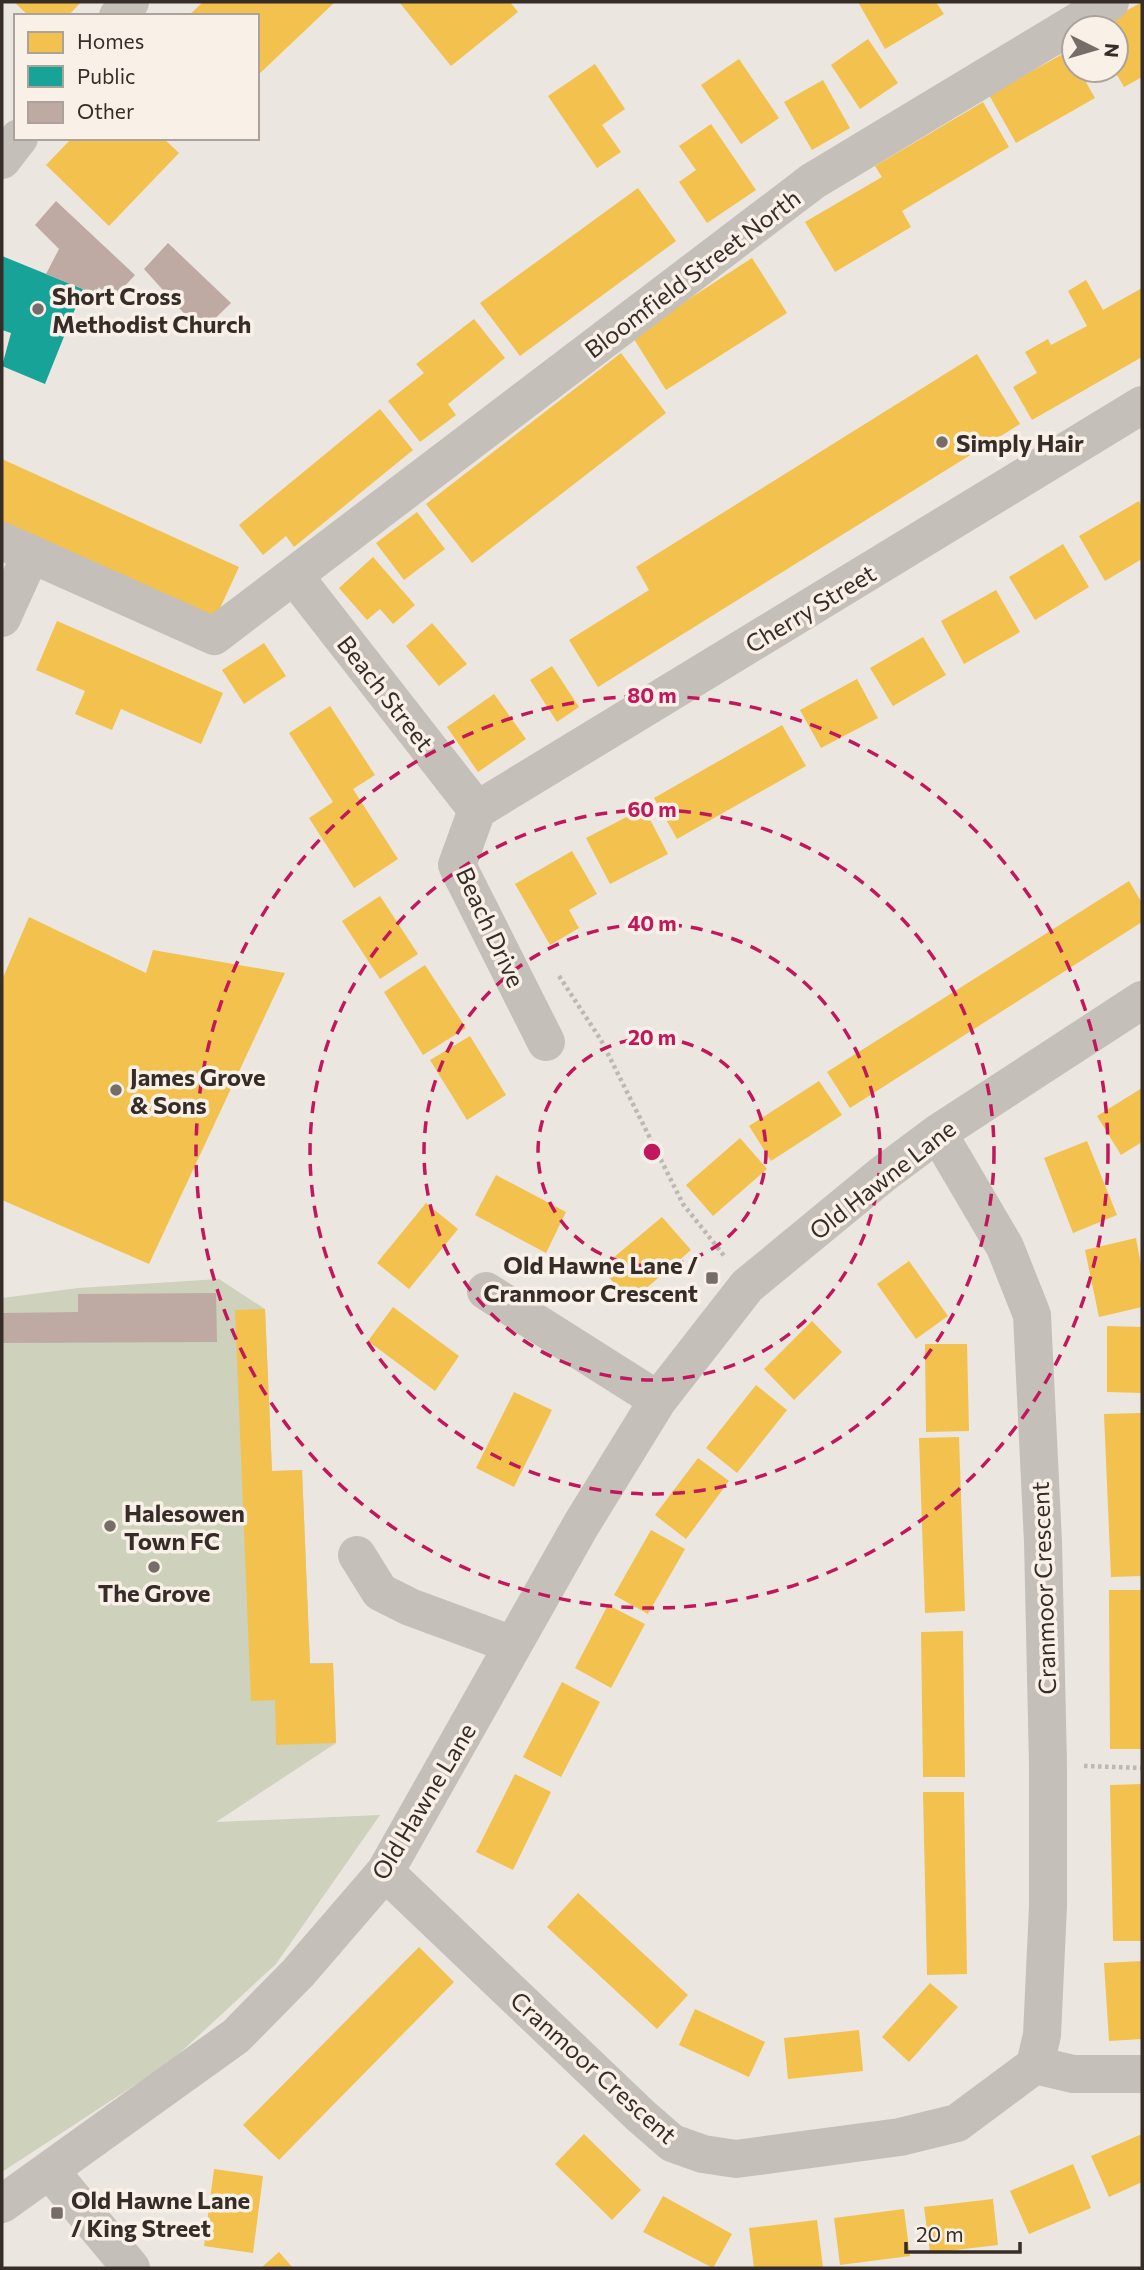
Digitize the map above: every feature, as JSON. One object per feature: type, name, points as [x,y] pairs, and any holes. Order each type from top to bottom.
[{"type":"street","name":"Bloomfield Street North","points":[[16,547],[214,636],[813,181],[1110,2]]},
{"type":"street","points":[[2,160],[17,140]]},
{"type":"street","name":"Cherry Street","points":[[477,810],[1142,405]]},
{"type":"street","points":[[2,618],[16,547]]},
{"type":"street","name":"Beach Street","points":[[295,577],[477,810]]},
{"type":"street","name":"Beach Drive","points":[[477,810],[457,865],[545,1042]]},
{"type":"street","name":"Old Hawne Lane","points":[[2,2204],[236,2036],[298,1973],[385,1872],[513,1645],[658,1400],[747,1286],[883,1174],[939,1133],[1142,1000]]},
{"type":"street","name":"Cranmoor Crescent","points":[[385,1872],[661,2134],[672,2143],[703,2154],[736,2159],[900,2137],[957,2123],[1035,2065],[1042,2035],[1048,1906],[1048,1765],[1043,1542],[1031,1315],[1005,1247],[939,1133]]},
{"type":"street","points":[[486,1291],[658,1400]]},
{"type":"street","points":[[357,1555],[380,1592],[410,1607],[513,1645]]},
{"type":"street","points":[[1035,2065],[1073,2074],[1142,2074]]},
{"type":"street","points":[[50,2171],[131,2268]]},
{"type":"path","points":[[557,972],[601,1040],[683,1204],[747,1286]]},
{"type":"path","points":[[1048,1765],[1142,1768]]},
{"type":"green space","name":"The Grove","points":[[219,1279],[265,1309],[272,1471],[302,1470],[310,1663],[333,1663],[336,1743],[216,1822],[380,1815],[276,1964],[170,2062],[2,2172],[2,1298],[78,1288]]},
{"type":"building: Homes","points":[[14,2],[81,2],[70,14],[27,14]]},
{"type":"building: Homes","points":[[203,2],[335,2],[259,74],[259,14],[190,14]]},
{"type":"building: Homes","points":[[399,2],[510,2],[518,12],[451,66]]},
{"type":"building: Homes","points":[[858,2],[936,2],[944,14],[885,49]]},
{"type":"building: Homes","points":[[1142,2],[1142,77],[1130,84],[1130,14],[1120,14]]},
{"type":"building: Homes","points":[[868,39],[898,83],[860,109],[831,65]]},
{"type":"building: Homes","points":[[1060,55],[1060,84],[1087,84],[1095,98],[1016,143],[989,95]]},
{"type":"building: Homes","points":[[739,59],[779,118],[741,144],[701,85]]},
{"type":"building: Homes","points":[[595,64],[625,109],[602,125],[621,152],[597,168],[548,96]]},
{"type":"building: Homes","points":[[823,80],[850,128],[812,150],[784,102]]},
{"type":"building: Homes","points":[[983,102],[1009,147],[902,211],[911,227],[835,272],[805,222],[882,177],[875,166]]},
{"type":"building: Homes","points":[[711,124],[756,190],[707,223],[679,182],[696,170],[679,146]]},
{"type":"building: Homes","points":[[70,140],[165,140],[179,153],[109,226],[46,165]]},
{"type":"building: Homes","points":[[638,188],[676,241],[520,356],[480,303]]},
{"type":"building: Homes","points":[[752,258],[787,313],[666,390],[632,336]]},
{"type":"building: Homes","points":[[1086,280],[1103,310],[1142,288],[1142,357],[1032,420],[1013,387],[1037,373],[1025,352],[1048,339],[1051,345],[1087,326],[1068,291]]},
{"type":"building: Homes","points":[[474,319],[505,358],[448,404],[456,415],[420,442],[388,401],[424,373],[416,364]]},
{"type":"building: Homes","points":[[621,353],[666,413],[472,563],[426,504]]},
{"type":"building: Homes","points":[[977,354],[1020,424],[598,687],[569,640],[649,590],[636,567]]},
{"type":"building: Homes","points":[[380,409],[413,450],[294,547],[286,536],[263,555],[239,525]]},
{"type":"building: Homes","points":[[2,459],[239,567],[215,619],[2,522]]},
{"type":"building: Homes","points":[[1139,501],[1142,507],[1142,559],[1105,581],[1079,536]]},
{"type":"building: Homes","points":[[417,512],[445,549],[404,580],[376,543]]},
{"type":"building: Homes","points":[[1063,544],[1089,587],[1035,620],[1009,577]]},
{"type":"building: Homes","points":[[373,557],[415,605],[393,624],[380,609],[367,620],[339,588]]},
{"type":"building: Homes","points":[[996,590],[1020,632],[964,664],[941,621]]},
{"type":"building: Homes","points":[[57,621],[223,693],[201,744],[121,709],[112,730],[75,714],[85,691],[36,670]]},
{"type":"building: Homes","points":[[432,623],[467,664],[439,686],[406,646]]},
{"type":"building: Homes","points":[[923,637],[946,675],[893,706],[870,668]]},
{"type":"building: Homes","points":[[264,643],[286,676],[244,704],[222,670]]},
{"type":"building: Homes","points":[[552,666],[579,707],[557,722],[530,680]]},
{"type":"building: Homes","points":[[857,679],[878,718],[821,748],[800,710]]},
{"type":"building: Homes","points":[[494,694],[526,739],[478,772],[447,727]]},
{"type":"building: Homes","points":[[330,706],[375,775],[353,789],[398,859],[354,888],[309,818],[333,802],[289,733]]},
{"type":"building: Homes","points":[[782,725],[806,766],[677,839],[654,798]]},
{"type":"building: Homes","points":[[644,808],[668,854],[610,884],[586,838]]},
{"type":"building: Homes","points":[[572,851],[597,894],[569,910],[579,928],[550,945],[515,884]]},
{"type":"building: Homes","points":[[1129,881],[1142,903],[1142,922],[850,1108],[827,1072]]},
{"type":"building: Homes","points":[[380,896],[418,954],[380,979],[342,921]]},
{"type":"building: Homes","name":"James Grove & Sons","points":[[29,917],[146,973],[153,950],[285,973],[149,1264],[2,1200],[2,980]]},
{"type":"building: Homes","points":[[425,965],[466,1028],[423,1055],[384,992]]},
{"type":"building: Homes","points":[[470,1036],[506,1095],[467,1120],[430,1060]]},
{"type":"building: Homes","points":[[819,1081],[842,1115],[771,1161],[749,1126]]},
{"type":"building: Homes","points":[[1142,1088],[1142,1142],[1121,1155],[1097,1116]]},
{"type":"building: Homes","points":[[740,1138],[767,1169],[713,1216],[686,1185]]},
{"type":"building: Homes","points":[[1087,1141],[1117,1215],[1073,1233],[1044,1158]]},
{"type":"building: Homes","points":[[496,1175],[566,1212],[546,1253],[475,1215]]},
{"type":"building: Homes","points":[[426,1203],[458,1229],[409,1289],[377,1263]]},
{"type":"building: Homes","points":[[662,1217],[691,1250],[630,1302],[601,1268]]},
{"type":"building: Homes","points":[[1136,1238],[1142,1270],[1142,1307],[1099,1317],[1085,1250]]},
{"type":"building: Homes","points":[[909,1261],[948,1316],[916,1339],[877,1284]]},
{"type":"building: Homes","points":[[393,1307],[459,1356],[435,1391],[368,1341]]},
{"type":"building: Homes","points":[[265,1309],[272,1471],[302,1470],[310,1664],[333,1663],[336,1743],[276,1745],[275,1700],[251,1701],[235,1310]]},
{"type":"building: Homes","points":[[812,1321],[842,1352],[794,1400],[764,1369]]},
{"type":"building: Homes","points":[[1107,1326],[1142,1327],[1142,1393],[1107,1392]]},
{"type":"building: Homes","points":[[925,1344],[967,1344],[969,1431],[926,1432]]},
{"type":"building: Homes","points":[[756,1385],[787,1410],[737,1473],[706,1448]]},
{"type":"building: Homes","points":[[514,1392],[552,1410],[514,1487],[476,1468]]},
{"type":"building: Homes","points":[[1142,1413],[1142,1576],[1111,1577],[1104,1414]]},
{"type":"building: Homes","points":[[959,1437],[965,1611],[925,1613],[919,1438]]},
{"type":"building: Homes","points":[[698,1458],[729,1481],[686,1539],[655,1515]]},
{"type":"building: Homes","points":[[651,1530],[685,1549],[648,1614],[614,1595]]},
{"type":"building: Homes","points":[[1109,1590],[1142,1590],[1142,1749],[1110,1749]]},
{"type":"building: Homes","points":[[608,1605],[645,1624],[611,1688],[575,1668]]},
{"type":"building: Homes","points":[[963,1631],[965,1777],[923,1777],[921,1632]]},
{"type":"building: Homes","points":[[562,1682],[600,1702],[561,1777],[523,1757]]},
{"type":"building: Homes","points":[[515,1774],[551,1792],[513,1870],[476,1852]]},
{"type":"building: Homes","points":[[1142,1784],[1142,1941],[1113,1941],[1110,1785]]},
{"type":"building: Homes","points":[[923,1792],[964,1792],[967,1974],[927,1975]]},
{"type":"building: Homes","points":[[578,1893],[688,1995],[657,2029],[547,1927]]},
{"type":"building: Homes","points":[[419,1947],[454,1982],[279,2160],[243,2125]]},
{"type":"building: Homes","points":[[1142,1961],[1142,2039],[1109,2041],[1104,1963]]},
{"type":"building: Homes","points":[[930,1983],[958,2007],[909,2062],[882,2037]]},
{"type":"building: Homes","points":[[695,2009],[765,2042],[749,2077],[679,2045]]},
{"type":"building: Homes","points":[[859,2030],[863,2071],[788,2079],[784,2038]]},
{"type":"building: Homes","points":[[584,2134],[641,2190],[612,2220],[555,2164]]},
{"type":"building: Homes","points":[[1142,2134],[1142,2182],[1109,2197],[1091,2156]]},
{"type":"building: Homes","points":[[1073,2164],[1091,2208],[1029,2234],[1010,2191]]},
{"type":"building: Homes","points":[[214,2169],[263,2176],[253,2253],[204,2246]]},
{"type":"building: Homes","points":[[663,2196],[732,2234],[713,2268],[643,2232]]},
{"type":"building: Homes","points":[[993,2199],[998,2245],[930,2253],[924,2207]]},
{"type":"building: Homes","points":[[904,2209],[910,2256],[840,2265],[834,2218]]},
{"type":"building: Homes","points":[[817,2220],[823,2267],[754,2268],[749,2228]]},
{"type":"building: Homes","points":[[279,2252],[293,2268],[261,2268]]},
{"type":"building: Public","name":"Short Cross Methodist Church","points":[[2,256],[83,289],[45,384],[2,366],[11,333],[2,330]]},
{"type":"building: Other","points":[[56,201],[135,275],[111,301],[99,287],[90,299],[83,289],[46,274],[59,249],[35,225]]},
{"type":"building: Other","points":[[168,243],[231,303],[198,335],[190,320],[144,269]]},
{"type":"building: Other","points":[[216,1293],[217,1342],[2,1343],[2,1313],[78,1312],[78,1294]]},
{"type":"place","name":"Short Cross Methodist Church","points":[[38,309]]},
{"type":"place","name":"Simply Hair","points":[[942,442]]},
{"type":"place","name":"James Grove & Sons","points":[[116,1090]]},
{"type":"place","name":"Old Hawne Lane / Cranmoor Crescent","points":[[712,1278]]},
{"type":"place","name":"Halesowen Town FC","points":[[110,1526]]},
{"type":"place","name":"The Grove","points":[[154,1567]]},
{"type":"place","name":"Old Hawne Lane / King Street","points":[[57,2213]]}]
